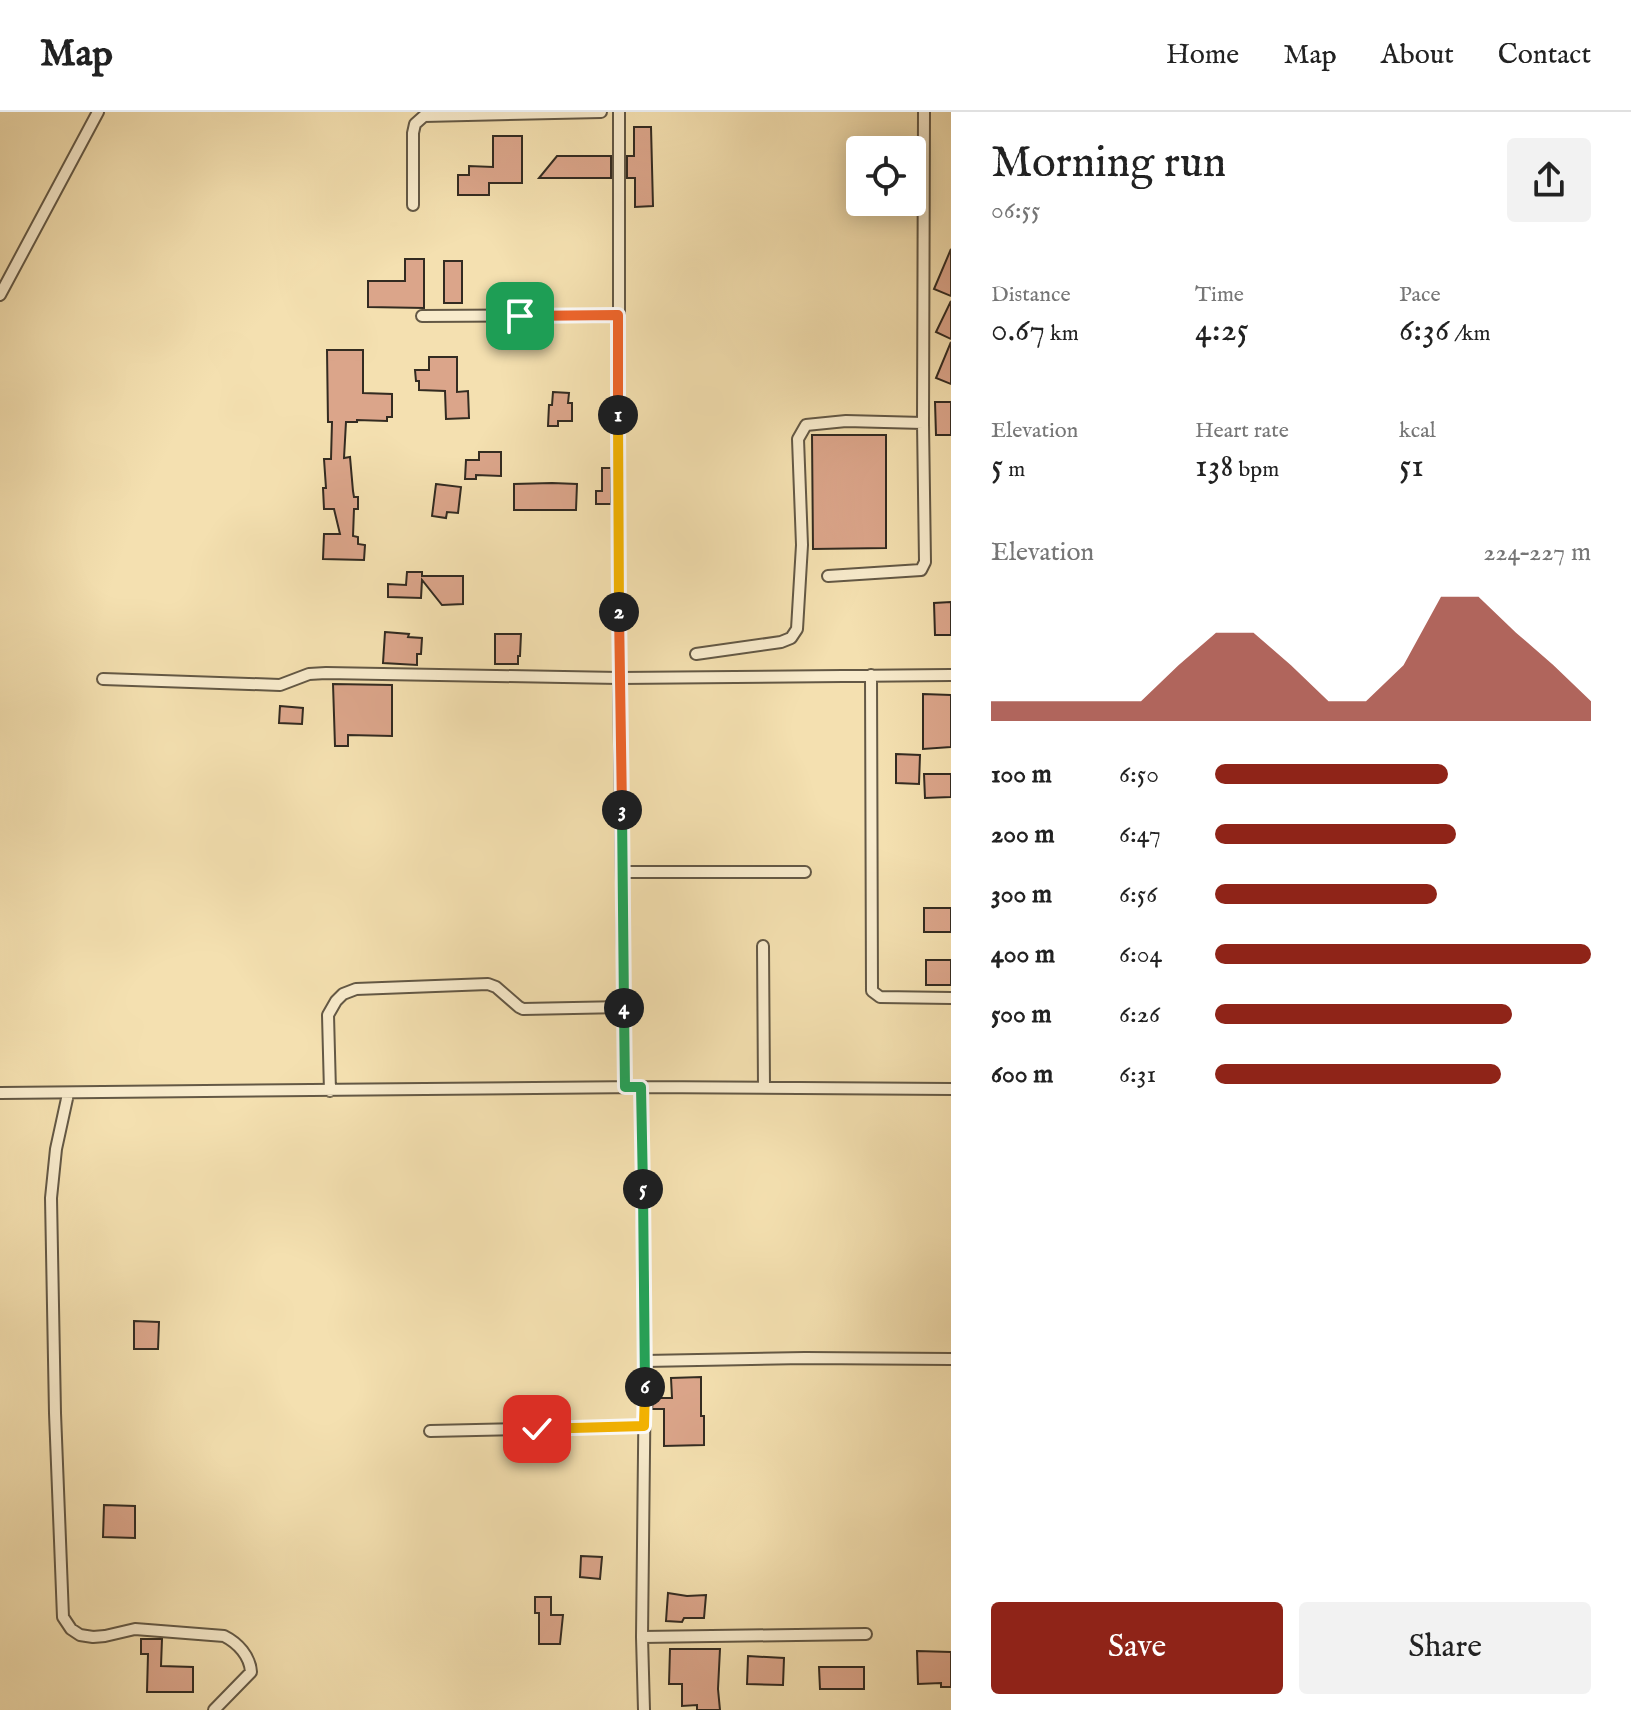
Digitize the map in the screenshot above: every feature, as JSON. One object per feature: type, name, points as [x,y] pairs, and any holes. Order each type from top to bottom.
[{"type":"street","points":[[0,295],[98,112]]},
{"type":"street","points":[[413,205],[413,133],[415,124],[424,116],[601,112]]},
{"type":"street","points":[[619,112],[619,678],[625,1087]]},
{"type":"street","points":[[828,576],[909,572],[921,570],[925,562],[924,112]]},
{"type":"street","points":[[422,316],[618,315]]},
{"type":"street","points":[[696,654],[781,642],[791,638],[797,629],[802,545],[798,439],[806,425],[846,421],[923,423]]},
{"type":"street","points":[[103,679],[280,685],[309,674],[326,673],[619,678],[951,675]]},
{"type":"street","points":[[871,675],[872,991],[880,997],[951,998]]},
{"type":"street","points":[[623,872],[805,872]]},
{"type":"street","points":[[763,946],[764,1087]]},
{"type":"street","points":[[330,1091],[328,1015],[343,994],[356,989],[488,984],[523,1009],[624,1007]]},
{"type":"street","points":[[0,1093],[625,1087],[951,1089]]},
{"type":"street","points":[[641,1087],[645,1361],[644,1710]]},
{"type":"street","points":[[68,1094],[56,1149],[51,1198],[63,1617],[71,1629],[80,1635],[93,1637],[135,1629],[224,1636],[235,1641],[250,1661],[251,1672],[214,1710]]},
{"type":"street","points":[[645,1361],[951,1359]]},
{"type":"street","points":[[430,1431],[644,1426]]},
{"type":"street","points":[[642,1637],[866,1634]]},
{"type":"building","points":[[634,127],[651,127],[653,206],[635,207],[635,178],[627,178],[627,156],[634,156]]},
{"type":"building","points":[[493,136],[522,136],[522,183],[489,183],[489,195],[458,195],[458,175],[469,175],[469,166],[493,167]]},
{"type":"building","points":[[557,156],[611,156],[611,178],[539,178]]},
{"type":"building","points":[[951,249],[951,296],[934,289]]},
{"type":"building","points":[[405,259],[424,259],[424,308],[368,307],[368,281],[405,281]]},
{"type":"building","points":[[444,261],[462,261],[462,303],[444,303]]},
{"type":"building","points":[[951,301],[951,339],[936,332]]},
{"type":"building","points":[[951,342],[951,384],[936,378]]},
{"type":"building","points":[[327,350],[363,350],[363,393],[392,394],[392,417],[387,417],[387,421],[346,422],[344,458],[350,457],[354,497],[358,497],[358,509],[354,509],[353,536],[358,537],[358,544],[365,545],[364,560],[323,559],[324,534],[340,534],[334,509],[324,509],[324,459],[331,459],[332,422],[328,422]]},
{"type":"building","points":[[429,357],[457,357],[457,392],[468,391],[469,418],[446,419],[445,391],[419,390],[415,370],[429,370]]},
{"type":"building","points":[[553,392],[569,393],[572,421],[558,421],[558,426],[548,426]]},
{"type":"building","points":[[935,402],[951,402],[951,435],[936,435]]},
{"type":"building","points":[[812,435],[886,435],[886,548],[813,549]]},
{"type":"building","points":[[479,452],[501,452],[501,476],[476,475],[476,479],[465,479],[466,460],[479,460]]},
{"type":"building","points":[[602,468],[611,468],[611,504],[596,504],[596,491],[602,491]]},
{"type":"building","points":[[436,484],[461,487],[458,513],[447,512],[446,518],[432,516]]},
{"type":"building","points":[[514,484],[577,484],[576,510],[514,510]]},
{"type":"building","points":[[407,572],[422,572],[422,576],[463,576],[463,604],[442,605],[422,580],[421,598],[388,597],[388,584],[406,585]]},
{"type":"building","points":[[951,602],[951,635],[935,635],[934,603]]},
{"type":"building","points":[[385,632],[422,638],[417,665],[383,663]]},
{"type":"building","points":[[495,634],[521,634],[518,664],[495,664]]},
{"type":"building","points":[[333,684],[392,685],[392,736],[348,735],[348,746],[335,746]]},
{"type":"building","points":[[923,694],[951,695],[951,747],[923,749]]},
{"type":"building","points":[[280,706],[303,708],[302,724],[279,723]]},
{"type":"building","points":[[896,754],[920,755],[919,784],[896,783]]},
{"type":"building","points":[[924,774],[951,774],[951,797],[925,798]]},
{"type":"building","points":[[924,908],[951,908],[951,932],[924,932]]},
{"type":"building","points":[[926,960],[951,960],[951,985],[926,985]]},
{"type":"building","points":[[134,1321],[159,1322],[158,1349],[134,1349]]},
{"type":"building","points":[[701,1377],[704,1445],[664,1446],[664,1409],[652,1409],[653,1398],[672,1398],[671,1378]]},
{"type":"building","points":[[104,1505],[135,1506],[135,1538],[103,1537]]},
{"type":"building","points":[[581,1556],[602,1557],[600,1579],[580,1577]]},
{"type":"building","points":[[668,1593],[706,1595],[704,1618],[666,1621]]},
{"type":"building","points":[[535,1597],[551,1597],[551,1615],[563,1615],[560,1644],[539,1644],[539,1613],[535,1613]]},
{"type":"building","points":[[141,1639],[162,1639],[161,1666],[193,1667],[193,1692],[147,1692],[148,1654],[141,1654]]},
{"type":"building","points":[[670,1649],[720,1649],[720,1710],[697,1710],[697,1705],[682,1706],[682,1684],[669,1684]]},
{"type":"building","points":[[917,1651],[951,1652],[951,1687],[941,1687],[941,1683],[918,1684]]},
{"type":"building","points":[[748,1656],[784,1658],[783,1685],[747,1684]]},
{"type":"building","points":[[819,1667],[864,1667],[864,1689],[820,1689]]},
{"type":"route","points":[[520,316],[618,315],[625,1087],[641,1087],[644,1426],[537,1429]]}]
